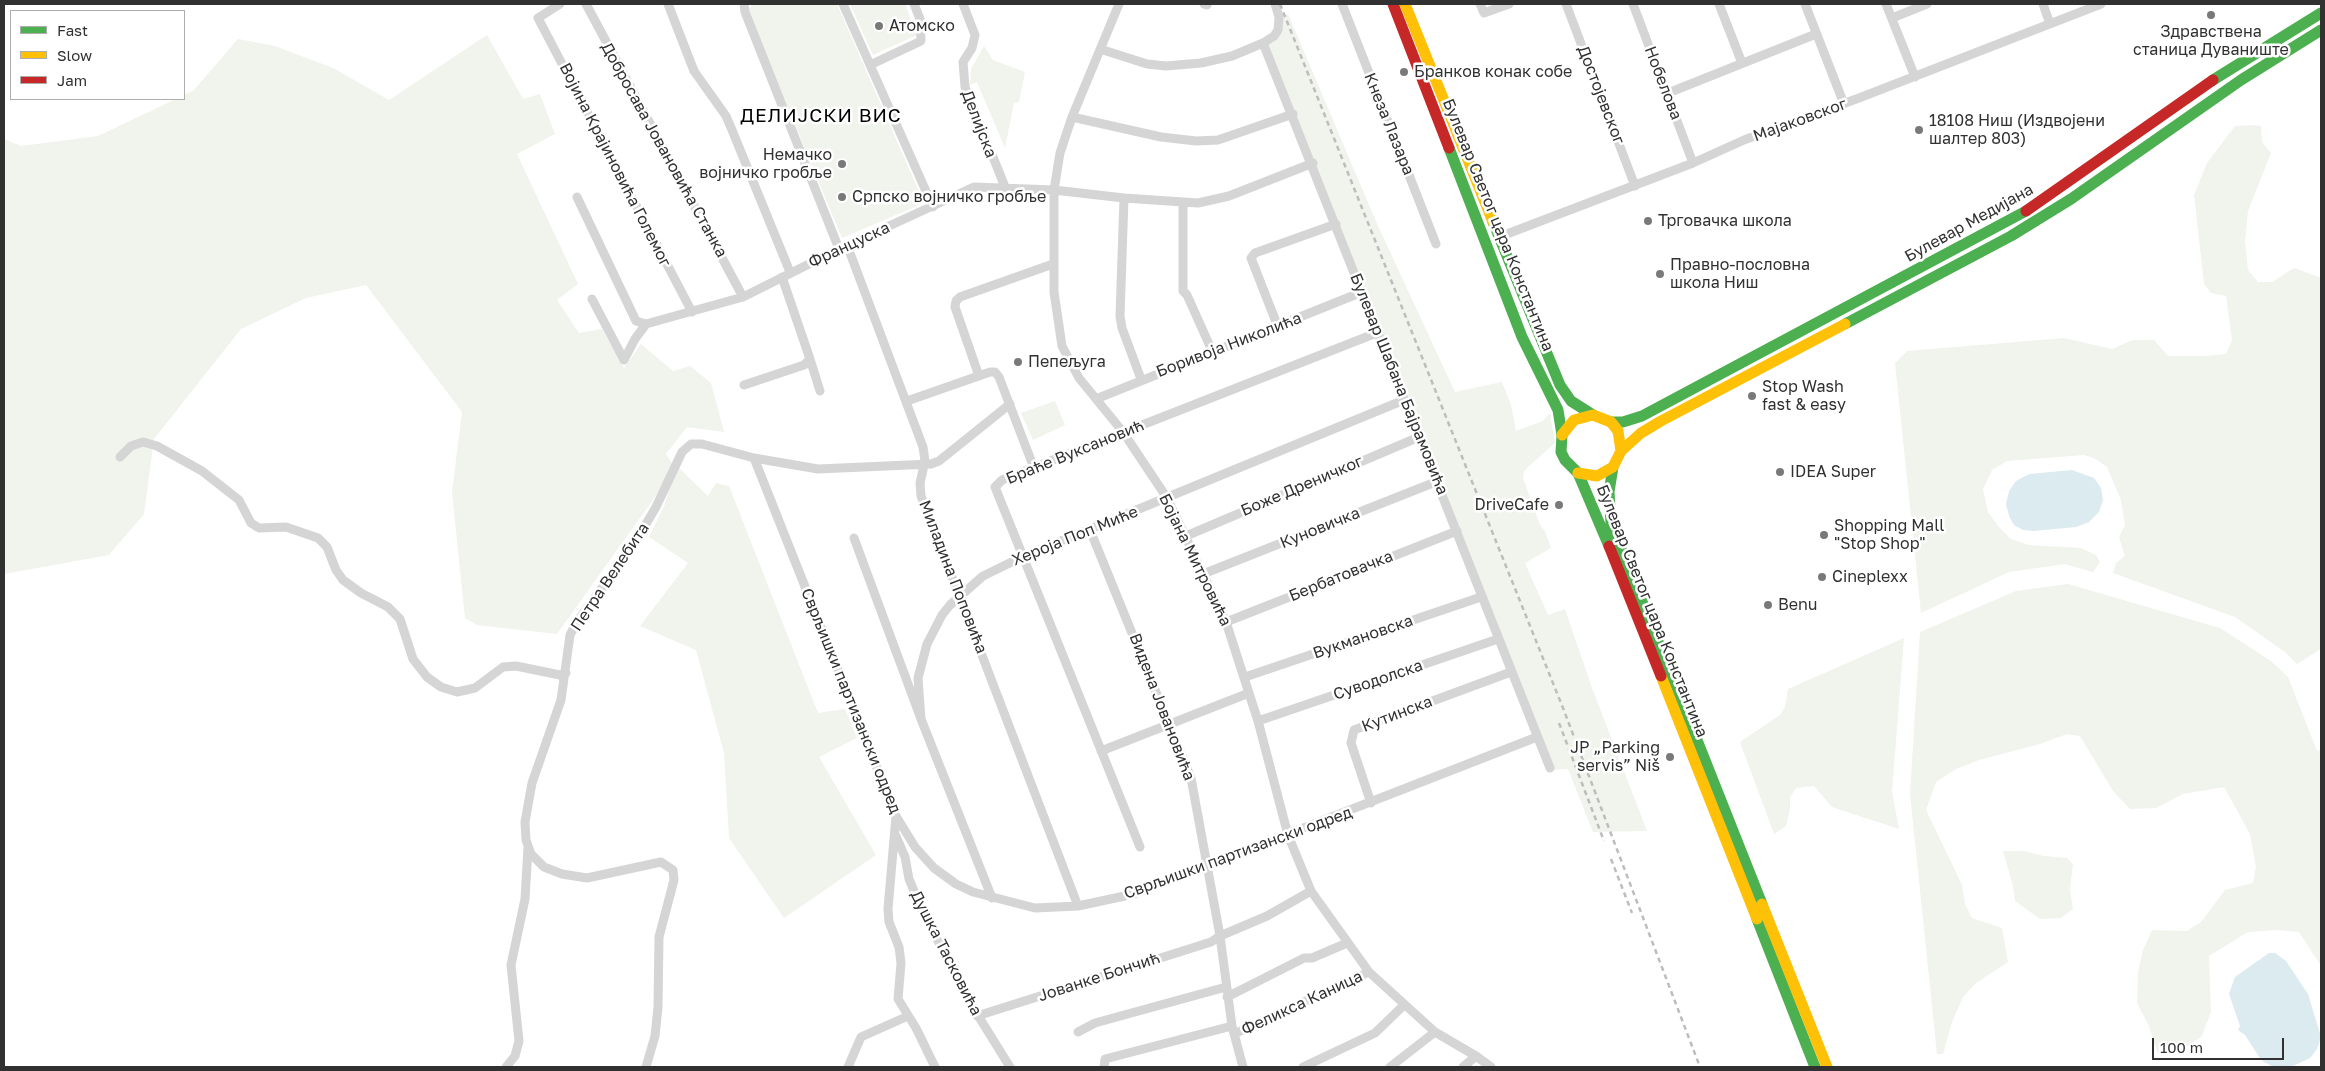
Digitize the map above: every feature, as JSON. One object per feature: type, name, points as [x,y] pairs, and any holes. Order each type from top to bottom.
[{"type":"main road","name":"Булевар Светог цара Константина","points":[[1393,4],[1520,331],[1557,407],[1562,435],[1561,452],[1564,460],[1578,473],[1590,497],[1815,1067]]},
{"type":"main road","name":"Булевар Светог цара Константина","points":[[1406,4],[1560,385],[1571,401],[1592,415]]},
{"type":"main road","name":"Булевар Медијана","points":[[1611,422],[1623,422],[1642,416],[2013,219],[2043,201],[2234,66],[2321,13]]},
{"type":"main road","name":"Булевар Медијана","points":[[1621,451],[1641,433],[1669,417],[2011,236],[2071,199],[2241,80],[2321,30]]},
{"type":"main road","points":[[1562,435],[1574,420],[1592,415],[1611,422],[1621,440],[1621,451],[1613,467],[1597,476],[1578,473]]},
{"type":"main road","name":"Булевар Светог цара Константина","points":[[1613,467],[1609,492],[1611,523],[1827,1067]]},
{"type":"street","name":"Војина Крајиновића Големог","points":[[560,4],[538,18],[692,312]]},
{"type":"street","name":"Добросава Јовановића Станка","points":[[586,4],[742,297]]},
{"type":"street","points":[[668,4],[694,71],[726,116],[732,130],[786,274],[820,391]]},
{"type":"street","name":"Миладина Поповића","points":[[744,4],[748,20],[906,401],[923,447],[925,464],[920,483],[921,496],[1078,906]]},
{"type":"street","points":[[843,4],[933,207]]},
{"type":"street","points":[[870,65],[918,44],[922,38],[920,19],[914,4]]},
{"type":"street","name":"Делијска","points":[[963,4],[975,35],[972,48],[963,62],[962,76],[1005,188]]},
{"type":"street","name":"Бојана Митровића","points":[[1119,4],[1072,117],[1060,153],[1054,190],[1053,264],[1056,308],[1062,346],[1079,378],[1123,432],[1166,498],[1226,622],[1258,720],[1288,835],[1311,891],[1369,972],[1435,1032],[1491,1067]]},
{"type":"street","points":[[1100,49],[1146,64],[1166,66],[1201,63],[1232,56],[1263,43],[1274,36],[1278,30],[1279,18],[1275,4]]},
{"type":"street","name":"Кнеза Лазара","points":[[1342,4],[1436,244]]},
{"type":"street","points":[[1480,4],[1484,14],[1509,4]]},
{"type":"street","name":"Достојевског","points":[[1566,4],[1635,186]]},
{"type":"street","name":"Нобелова","points":[[1633,4],[1694,163]]},
{"type":"street","points":[[1720,4],[1742,63]]},
{"type":"street","points":[[1805,4],[1844,104]]},
{"type":"street","points":[[1886,4],[1915,77]]},
{"type":"street","points":[[1892,18],[1926,4]]},
{"type":"street","points":[[2042,4],[2050,24]]},
{"type":"street","name":"Мајаковског","points":[[1499,237],[1694,163],[1744,140],[1844,104],[2102,4]]},
{"type":"street","points":[[1668,93],[1816,34]]},
{"type":"street","name":"Булевар Шабана Бајрамовића","points":[[1263,43],[1313,163],[1404,400],[1457,530],[1481,597],[1550,768]]},
{"type":"street","points":[[1072,117],[1161,137],[1196,141],[1218,140],[1293,114]]},
{"type":"street","name":"Француска","points":[[646,324],[742,297],[786,274],[974,187],[1054,190],[1124,198],[1198,203],[1230,196],[1313,163]]},
{"type":"street","points":[[577,197],[636,321],[646,324],[635,339],[624,360],[592,300]]},
{"type":"street","points":[[1124,198],[1120,316],[1122,328],[1141,379]]},
{"type":"street","points":[[1183,203],[1183,291],[1187,295],[1213,353]]},
{"type":"street","points":[[1278,327],[1252,258],[1255,253],[1336,224]]},
{"type":"street","points":[[979,376],[955,307],[956,301],[960,297],[1053,264]]},
{"type":"street","name":"Боривоја Николића","points":[[1096,398],[1141,379],[1213,353],[1362,292]]},
{"type":"street","name":"Браће Вуксановић","points":[[1140,847],[995,487],[1002,480],[1379,332]]},
{"type":"street","points":[[744,385],[804,365],[810,359]]},
{"type":"street","points":[[906,401],[992,372],[998,374],[1034,468]]},
{"type":"street","name":"Хероја Поп Миће","points":[[921,719],[918,690],[921,663],[934,629],[942,615],[960,595],[995,568],[1404,400]]},
{"type":"street","name":"Петра Велебита","points":[[506,1067],[514,1056],[519,1041],[511,965],[525,899],[528,846],[525,822],[532,783],[562,700],[570,635],[577,622],[636,541],[656,507],[671,473],[686,447],[693,443],[702,444],[754,458],[818,469],[925,464],[939,461],[1010,404]]},
{"type":"street","name":"Боже Дреничког","points":[[1186,536],[1419,437]]},
{"type":"street","points":[[120,457],[131,446],[143,442],[158,446],[202,471],[239,500],[251,523],[259,528],[286,527],[318,538],[327,547],[336,570],[343,580],[361,593],[388,607],[400,619],[413,659],[426,676],[441,688],[457,692],[475,688],[503,667],[516,666],[560,675],[566,673]]},
{"type":"street","name":"Сврљишки партизански одред","points":[[754,458],[896,816],[915,847],[934,868],[956,884],[992,898],[1035,908],[1078,906],[1134,894],[1537,737]]},
{"type":"street","name":"Куновичка","points":[[1203,574],[1438,481]]},
{"type":"street","name":"Видена Јовановића","points":[[1090,530],[1192,778],[1220,936],[1233,1030],[1243,1067]]},
{"type":"street","name":"Бербатовачка","points":[[1226,622],[1457,530]]},
{"type":"street","name":"Хероја Поп Миће","points":[[854,538],[921,719],[992,898]]},
{"type":"street","name":"Вукмановска","points":[[1245,677],[1481,597]]},
{"type":"street","name":"Суводолска","points":[[1258,720],[1498,640]]},
{"type":"street","name":"Кутинска","points":[[1371,803],[1351,743],[1354,730],[1511,672]]},
{"type":"street","points":[[1101,751],[1249,693]]},
{"type":"street","points":[[896,816],[888,909],[889,922],[899,947],[902,962],[898,999],[935,1067]]},
{"type":"street","name":"Душка Тасковића","points":[[895,834],[905,857],[909,879],[922,910],[977,1016],[1010,1067]]},
{"type":"street","points":[[528,846],[531,854],[544,867],[562,874],[587,878],[661,862],[673,870],[674,880],[659,937],[658,1007],[655,1036],[646,1067]]},
{"type":"street","name":"Јованке Бончић","points":[[977,1016],[1211,942],[1220,936],[1267,916],[1311,891]]},
{"type":"street","points":[[1228,997],[1304,958],[1312,958],[1347,943]]},
{"type":"street","name":"Феликса Каница","points":[[1104,1067],[1105,1059],[1233,1030],[1369,972]]},
{"type":"street","points":[[1078,1032],[1095,1023],[1226,987]]},
{"type":"street","points":[[1303,1067],[1375,1033],[1404,1005]]},
{"type":"street","points":[[848,1067],[861,1037],[908,1016]]},
{"type":"street","points":[[1390,1067],[1435,1032]]},
{"type":"street","points":[[1463,1067],[1476,1056]]},
{"type":"shaded area","points":[[753,4],[837,4],[924,203],[842,238],[749,14],[748,9]]},
{"type":"shaded area","points":[[850,4],[905,4],[917,35],[873,55]]},
{"type":"shaded area","points":[[1288,14],[1378,226],[1455,392],[1502,382],[1511,405],[1516,431],[1543,421],[1550,413],[1555,443],[1528,467],[1524,472],[1523,478],[1540,525],[1545,531],[1551,548],[1525,563],[1548,615],[1565,609],[1592,688],[1647,831],[1593,832],[1568,769],[1551,770],[1265,43],[1280,18]]},
{"type":"shaded area","points":[[487,35],[523,99],[540,94],[555,134],[517,154],[578,284],[557,300],[579,333],[602,329],[624,368],[641,344],[673,371],[690,366],[711,383],[724,432],[687,427],[666,454],[673,465],[655,497],[557,634],[477,625],[465,618],[452,492],[462,412],[366,285],[306,298],[241,329],[154,439],[144,514],[109,555],[4,574],[4,139],[21,146],[98,136],[174,100],[185,100],[185,95],[193,91],[238,39],[275,46],[333,68],[389,100]]},
{"type":"shaded area","points":[[984,46],[993,60],[1025,72],[1019,102],[1014,103],[1005,148],[977,82],[970,85],[971,69]]},
{"type":"shaded area","points":[[2235,126],[2261,126],[2262,142],[2271,153],[2248,211],[2245,242],[2248,270],[2258,282],[2272,282],[2294,268],[2321,278],[2321,649],[2297,664],[2285,652],[2235,617],[2113,573],[2116,563],[2125,556],[2119,537],[2125,525],[2121,500],[2107,467],[2094,458],[2084,455],[2007,461],[1992,470],[1983,489],[1988,512],[2011,539],[2029,545],[2081,548],[2096,555],[2100,562],[2093,572],[2065,564],[2009,572],[1921,613],[1895,363],[1907,351],[2064,338],[2112,349],[2133,340],[2154,340],[2168,356],[2226,354],[2232,340],[2226,296],[2211,293],[2204,284],[2194,195],[2207,163]]},
{"type":"shaded area","points":[[1055,401],[1065,425],[1033,440],[1021,413]]},
{"type":"shaded area","points":[[676,465],[708,496],[716,483],[729,486],[818,713],[845,709],[857,738],[819,757],[876,855],[784,918],[729,838],[724,753],[696,650],[640,626],[688,563],[649,537],[665,504]]},
{"type":"shaded area","points":[[2072,470],[2094,478],[2101,488],[2103,500],[2099,512],[2089,522],[2076,527],[2034,531],[2023,530],[2014,525],[2006,504],[2009,491],[2016,481],[2029,474]]},
{"type":"shaded area","points":[[2068,584],[2220,628],[2271,661],[2288,677],[2317,751],[2321,750],[2321,966],[2299,932],[2276,930],[2248,932],[2209,956],[2211,1012],[2202,1036],[2178,1053],[2158,1054],[2148,1024],[2137,1003],[2138,972],[2143,950],[2152,930],[2187,931],[2201,922],[2225,890],[2253,883],[2256,867],[2250,834],[2224,787],[2183,794],[2156,808],[2130,809],[2113,791],[2080,736],[2067,734],[2040,744],[1979,760],[1956,769],[1936,782],[1926,810],[1962,885],[1965,904],[1972,918],[2002,928],[2008,962],[1976,983],[1963,997],[1952,1022],[1943,1054],[1937,1054],[1910,794],[1920,632],[2016,591]]},
{"type":"shaded area","points":[[1904,638],[1892,792],[1899,829],[1832,807],[1814,786],[1796,788],[1790,797],[1790,810],[1786,826],[1774,834],[1740,742],[1780,715],[1785,707],[1788,689]]},
{"type":"shaded area","points":[[2003,851],[2024,851],[2044,856],[2067,858],[2073,864],[2070,890],[2073,909],[2061,918],[2040,919],[2015,901],[2013,886]]},
{"type":"shaded area","points":[[2269,953],[2275,953],[2286,961],[2308,994],[2321,1037],[2317,1049],[2310,1058],[2291,1067],[2273,1067],[2261,1060],[2245,1035],[2238,1030],[2240,1026],[2229,994],[2235,977]]},
{"type":"railway","points":[[1280,4],[1563,708],[1700,1067]]},
{"type":"railway","points":[[1559,723],[1604,841]]},
{"type":"railway","points":[[1611,859],[1632,913]]},
{"type":"traffic: fast","points":[[2213,80],[2321,13]]},
{"type":"traffic: fast","points":[[1845,324],[2011,236],[2071,199],[2241,80],[2321,30]]},
{"type":"traffic: fast","points":[[1449,148],[1522,337],[1558,410],[1562,435],[1561,452],[1565,460],[1578,473],[1609,546]]},
{"type":"traffic: fast","points":[[1611,422],[1623,422],[1642,416],[2026,211]]},
{"type":"traffic: fast","points":[[1493,222],[1560,385],[1571,401],[1593,415]]},
{"type":"traffic: fast","points":[[1613,467],[1609,492],[1611,523],[1762,904]]},
{"type":"traffic: fast","points":[[1757,919],[1815,1067]]},
{"type":"traffic: slow","points":[[1405,4],[1493,222]]},
{"type":"traffic: slow","points":[[1621,451],[1641,433],[1661,421],[1845,324]]},
{"type":"traffic: slow","points":[[1562,435],[1574,420],[1593,415],[1611,422],[1618,431],[1621,451],[1613,467],[1597,476],[1578,473]]},
{"type":"traffic: slow","points":[[1661,676],[1757,919]]},
{"type":"traffic: slow","points":[[1762,904],[1827,1067]]},
{"type":"traffic: jam","points":[[1393,4],[1449,148]]},
{"type":"traffic: jam","points":[[2026,211],[2213,80]]},
{"type":"traffic: jam","points":[[1609,546],[1661,676]]},
{"type":"place","name":"Здравствена станица Дуваниште","points":[[2211,15]]},
{"type":"place","name":"Атомско","points":[[879,26]]},
{"type":"place","name":"Бранков конак собе","points":[[1404,72]]},
{"type":"place","name":"18108 Ниш (Издвојени шалтер 803)","points":[[1919,130]]},
{"type":"place","name":"Немачко војничко гробље","points":[[842,164]]},
{"type":"place","name":"Српско војничко гробље","points":[[842,197]]},
{"type":"place","name":"Трговачка школа","points":[[1648,221]]},
{"type":"place","name":"Правно-пословна школа Ниш","points":[[1660,274]]},
{"type":"place","name":"Пепељуга","points":[[1018,362]]},
{"type":"place","name":"Stop Wash fast & easy","points":[[1752,396]]},
{"type":"place","name":"IDEA Super","points":[[1780,472]]},
{"type":"place","name":"DriveCafe","points":[[1559,505]]},
{"type":"place","name":"Shopping Mall \"Stop Shop\"","points":[[1824,535]]},
{"type":"place","name":"Cineplexx","points":[[1822,577]]},
{"type":"place","name":"Benu","points":[[1768,605]]},
{"type":"place","name":"JP „Parking servis” Niš","points":[[1670,757]]},
{"type":"district","name":"ДЕЛИЈСКИ ВИС","points":[[821,116]]}]
